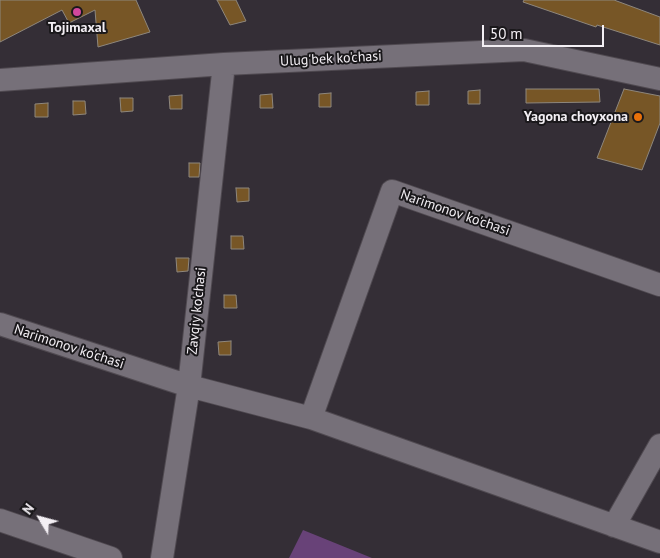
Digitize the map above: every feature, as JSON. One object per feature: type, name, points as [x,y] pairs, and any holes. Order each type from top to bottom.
[{"type":"street","name":"Ulug'bek ko'chasi","points":[[0,80],[224,64],[524,50],[660,79]]},
{"type":"street","name":"Zavqiy ko'chasi","points":[[162,558],[189,386],[224,64]]},
{"type":"street","name":"Narimonov ko'chasi","points":[[311,418],[392,191],[660,285]]},
{"type":"street","name":"Narimonov ko'chasi","points":[[0,324],[189,386],[311,418],[660,542]]},
{"type":"street","points":[[614,526],[660,445]]},
{"type":"street","points":[[0,520],[111,558]]},
{"type":"shaded area","points":[[303,530],[372,558],[289,558]]},
{"type":"building","points":[[0,0],[136,0],[150,32],[98,47],[95,10],[69,23],[62,10],[0,42]]},
{"type":"building","points":[[217,0],[236,0],[246,21],[230,25]]},
{"type":"building","points":[[524,0],[614,0],[660,17],[660,45],[597,25],[596,27],[523,2]]},
{"type":"building","points":[[526,89],[599,89],[600,102],[526,103]]},
{"type":"building","points":[[624,89],[660,96],[660,123],[642,170],[597,158]]},
{"type":"building","points":[[480,90],[480,104],[468,104],[468,91]]},
{"type":"building","points":[[429,91],[429,105],[416,105],[416,92]]},
{"type":"building","points":[[331,93],[331,107],[319,107],[319,94]]},
{"type":"building","points":[[272,94],[273,108],[260,108],[260,95]]},
{"type":"building","points":[[182,95],[182,109],[170,109],[169,96]]},
{"type":"building","points":[[120,98],[133,98],[133,111],[121,112]]},
{"type":"building","points":[[73,101],[85,101],[86,114],[73,115]]},
{"type":"building","points":[[48,103],[48,117],[35,117],[35,104]]},
{"type":"building","points":[[189,163],[200,163],[199,177],[189,177]]},
{"type":"building","points":[[236,188],[249,188],[249,201],[237,202]]},
{"type":"building","points":[[231,236],[243,236],[244,249],[231,249]]},
{"type":"building","points":[[176,258],[189,258],[188,271],[177,272]]},
{"type":"building","points":[[224,295],[236,295],[237,308],[224,308]]},
{"type":"building","points":[[231,341],[231,355],[219,355],[218,342]]},
{"type":"place","name":"Tojimaxal","points":[[77,12]]},
{"type":"place","name":"Yagona choyxona","points":[[638,117]]}]
